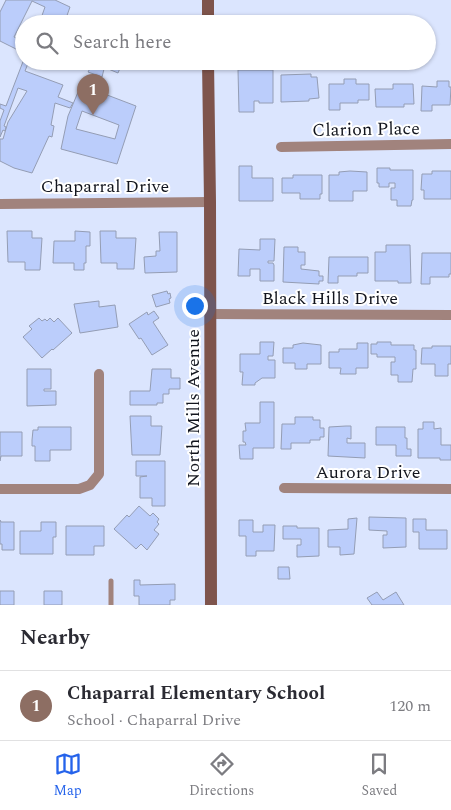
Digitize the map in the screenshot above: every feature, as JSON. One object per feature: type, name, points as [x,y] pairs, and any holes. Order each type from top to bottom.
[{"type":"main road","points":[[208,0],[208,15]]},
{"type":"main road","name":"North Mills Avenue","points":[[208,70],[211,605]]},
{"type":"street","name":"Clarion Place","points":[[282,147],[451,144]]},
{"type":"street","name":"Chaparral Drive","points":[[0,204],[210,202]]},
{"type":"street","name":"Black Hills Drive","points":[[210,314],[451,314]]},
{"type":"street","points":[[0,489],[78,489],[90,485],[99,474],[99,374]]},
{"type":"street","name":"Aurora Drive","points":[[284,488],[451,489]]},
{"type":"lane","points":[[111,581],[111,605]]},
{"type":"building","points":[[6,0],[55,0],[70,7],[67,15],[42,15],[45,7],[32,1],[25,15],[15,15],[15,48],[0,41],[0,12]]},
{"type":"building","points":[[20,70],[25,70],[63,85],[58,97],[73,103],[70,108],[55,103],[51,125],[54,126],[52,137],[49,136],[32,173],[14,168],[0,161],[0,139],[3,139],[8,122],[27,91],[18,88],[4,126],[6,127],[5,131],[3,130],[0,137],[0,121],[4,110],[0,108],[0,104],[6,106]]},
{"type":"building","points":[[89,70],[104,70],[102,77],[88,72]]},
{"type":"building","points":[[238,70],[273,70],[273,103],[254,101],[254,112],[239,112]]},
{"type":"building","points":[[311,74],[311,77],[317,77],[319,98],[309,99],[309,101],[281,102],[281,75]]},
{"type":"building","points":[[344,79],[356,79],[356,84],[369,84],[369,100],[358,100],[358,103],[340,103],[340,110],[329,110],[329,84],[344,84]]},
{"type":"building","points":[[437,81],[449,81],[449,87],[451,87],[450,105],[432,105],[432,111],[421,111],[422,86],[437,87]]},
{"type":"building","points":[[393,84],[413,84],[414,104],[404,104],[404,107],[376,107],[375,89],[393,89]]},
{"type":"building","points":[[81,85],[136,106],[117,164],[61,149],[68,116]],"holes":[[[82,111],[119,125],[115,139],[76,129]]]},
{"type":"building","points":[[239,166],[252,166],[252,178],[273,178],[273,201],[239,201]]},
{"type":"building","points":[[377,168],[413,170],[413,200],[411,206],[397,206],[397,200],[391,200],[391,188],[395,188],[395,183],[389,183],[389,187],[379,187],[379,183],[377,183]]},
{"type":"building","points":[[432,171],[451,171],[451,199],[424,199],[424,190],[421,190],[422,174],[432,174]]},
{"type":"building","points":[[339,172],[367,172],[367,191],[353,191],[353,201],[329,201],[329,175],[339,175]]},
{"type":"building","points":[[293,175],[322,175],[322,194],[320,194],[320,199],[300,199],[300,193],[282,193],[282,178],[293,178]]},
{"type":"building","points":[[7,231],[32,231],[32,238],[42,238],[40,270],[25,270],[25,262],[8,262]]},
{"type":"building","points":[[75,231],[90,232],[90,246],[86,246],[84,270],[74,270],[74,263],[53,263],[54,241],[75,241]]},
{"type":"building","points":[[100,231],[116,231],[116,238],[136,238],[134,269],[117,269],[117,263],[101,263]]},
{"type":"building","points":[[159,232],[177,232],[177,272],[145,273],[144,257],[156,256],[156,251],[160,251]]},
{"type":"building","points":[[260,239],[275,239],[274,261],[268,261],[268,263],[273,263],[274,265],[274,281],[260,281],[260,269],[250,269],[250,276],[238,276],[239,249],[260,250]]},
{"type":"building","points":[[386,245],[410,245],[411,283],[375,281],[375,252],[386,252]]},
{"type":"building","points":[[284,247],[298,247],[298,252],[305,252],[305,265],[301,265],[301,269],[319,271],[319,276],[323,276],[323,281],[319,281],[319,284],[283,282]]},
{"type":"building","points":[[422,253],[451,253],[451,274],[449,274],[449,277],[430,277],[430,284],[421,284]]},
{"type":"building","points":[[329,257],[368,257],[368,273],[357,273],[357,276],[338,276],[338,283],[328,283]]},
{"type":"building","points":[[167,291],[168,294],[170,293],[170,303],[156,307],[152,295]]},
{"type":"building","points":[[99,301],[99,307],[115,305],[118,327],[80,333],[74,304]]},
{"type":"building","points":[[154,311],[159,318],[153,322],[168,345],[152,355],[129,324],[147,312],[148,315]]},
{"type":"building","points":[[39,318],[42,321],[45,319],[47,321],[50,318],[54,322],[58,318],[72,333],[42,358],[23,337],[32,329],[29,326]]},
{"type":"building","points":[[260,342],[274,342],[273,356],[268,356],[268,360],[275,360],[275,378],[262,378],[255,385],[242,385],[243,372],[240,372],[240,354],[260,354]]},
{"type":"building","points":[[377,342],[391,342],[391,345],[414,345],[414,350],[416,350],[416,369],[413,369],[412,382],[398,382],[398,375],[391,375],[391,362],[395,362],[395,357],[377,357],[377,354],[371,354],[371,344],[377,344]]},
{"type":"building","points":[[303,343],[321,345],[321,364],[307,364],[307,369],[295,369],[295,363],[283,363],[283,348],[293,348],[293,345]]},
{"type":"building","points":[[357,343],[368,343],[368,368],[356,368],[356,374],[340,374],[341,368],[329,368],[329,352],[339,352],[339,349],[357,349]]},
{"type":"building","points":[[432,346],[451,346],[451,364],[448,364],[448,376],[435,376],[435,364],[421,364],[422,348],[432,348]]},
{"type":"building","points":[[27,369],[51,369],[51,389],[44,389],[44,391],[56,391],[56,405],[27,406]]},
{"type":"building","points":[[152,369],[171,369],[171,378],[180,378],[180,389],[169,389],[169,394],[163,394],[163,403],[157,403],[157,405],[130,405],[130,391],[150,391]]},
{"type":"building","points":[[260,402],[274,402],[274,448],[253,448],[253,459],[240,459],[239,445],[246,445],[243,442],[243,431],[246,431],[245,423],[260,423]]},
{"type":"building","points":[[130,416],[151,416],[151,426],[162,426],[160,455],[132,455]]},
{"type":"building","points":[[295,417],[313,417],[313,420],[320,420],[320,428],[324,428],[324,437],[320,437],[320,440],[310,440],[310,443],[291,443],[291,449],[281,449],[282,424],[295,424]]},
{"type":"building","points":[[423,422],[434,422],[434,429],[441,428],[441,445],[451,445],[451,460],[418,458],[418,429],[423,429]]},
{"type":"building","points":[[351,426],[351,439],[347,438],[347,443],[365,443],[365,458],[328,456],[329,427]]},
{"type":"building","points":[[38,427],[71,427],[71,450],[50,450],[50,461],[35,461],[35,446],[32,446],[32,440],[33,430],[38,430]]},
{"type":"building","points":[[376,427],[405,427],[407,449],[411,449],[411,456],[396,456],[396,445],[376,445]]},
{"type":"building","points":[[0,432],[22,432],[22,456],[1,456],[0,461]]},
{"type":"building","points":[[136,461],[165,461],[165,506],[152,506],[152,498],[140,498],[140,477],[147,476],[136,476]]},
{"type":"building","points":[[139,506],[150,516],[153,513],[159,519],[157,522],[159,524],[154,530],[159,534],[147,550],[141,544],[136,549],[114,529],[127,515],[129,517]]},
{"type":"building","points":[[369,517],[406,518],[406,547],[383,548],[383,535],[387,535],[387,531],[369,530]]},
{"type":"building","points":[[357,518],[354,554],[340,555],[340,547],[328,547],[328,530],[348,529],[348,519]]},
{"type":"building","points":[[413,519],[426,519],[426,530],[447,530],[447,549],[419,549],[419,532],[413,532]]},
{"type":"building","points":[[0,520],[1,522],[14,522],[14,550],[2,550],[2,544],[0,544]]},
{"type":"building","points":[[239,520],[253,520],[253,532],[263,532],[263,525],[275,525],[274,551],[256,551],[256,556],[246,556],[246,536],[239,536]]},
{"type":"building","points":[[41,522],[56,522],[56,537],[53,537],[53,554],[20,554],[20,531],[41,531]]},
{"type":"building","points":[[66,526],[104,526],[104,546],[94,546],[94,555],[66,555]]},
{"type":"building","points":[[283,526],[319,528],[319,556],[297,557],[297,545],[301,545],[301,539],[283,539]]},
{"type":"building","points":[[278,567],[289,567],[290,579],[278,579]]},
{"type":"building","points":[[134,580],[140,580],[140,585],[175,584],[175,600],[170,600],[170,605],[139,605],[139,596],[134,596]]},
{"type":"building","points":[[0,591],[14,591],[14,605],[0,605]]},
{"type":"building","points":[[44,591],[62,591],[62,605],[44,605]]},
{"type":"building","points":[[377,592],[383,600],[396,592],[404,605],[372,605],[367,598]]},
{"type":"place","name":"Chaparral Elementary School","points":[[93,115]]}]
